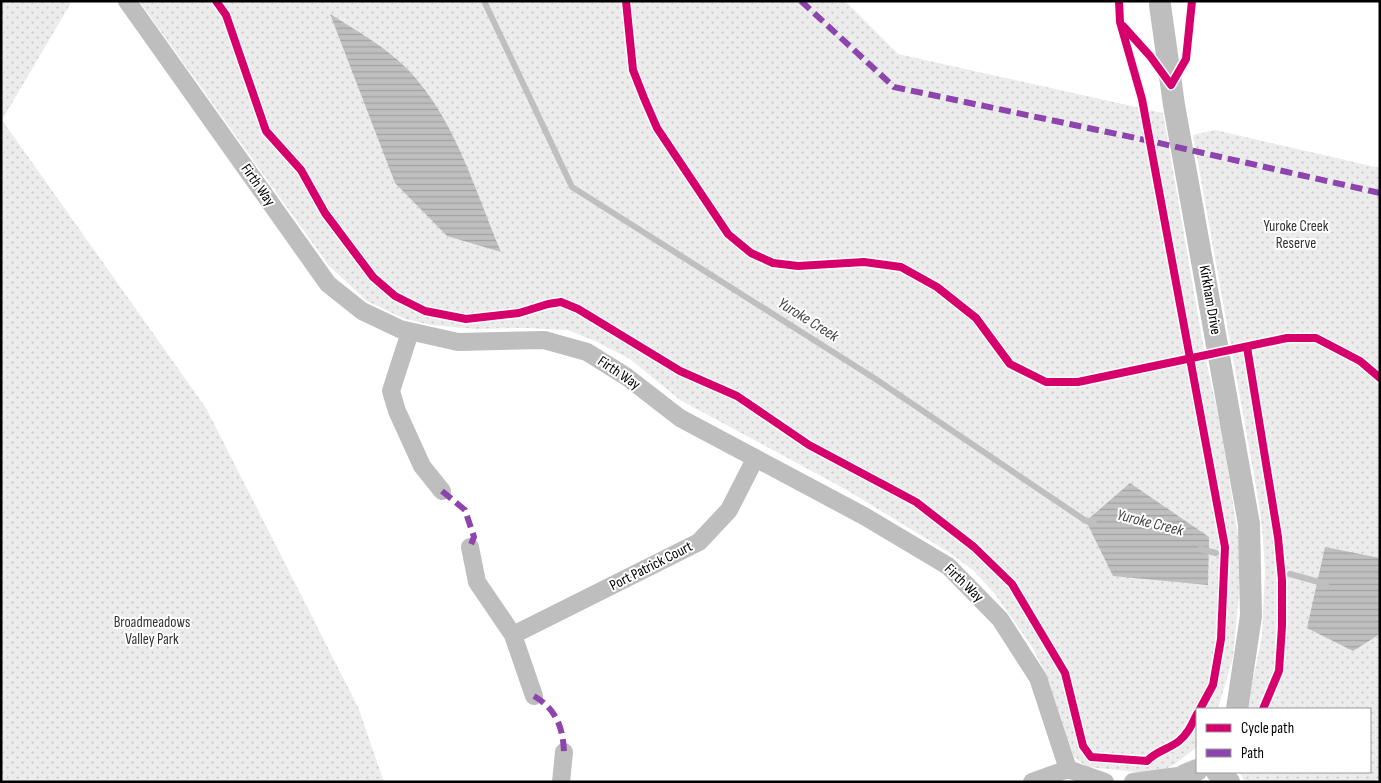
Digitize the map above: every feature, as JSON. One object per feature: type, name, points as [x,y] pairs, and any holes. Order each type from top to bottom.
[{"type":"street","name":"Firth Way","points":[[127,1],[328,284],[362,311],[410,332],[458,342],[544,340],[587,352],[628,377],[680,418],[864,516],[948,566],[1000,619],[1038,678],[1068,769]]},
{"type":"street","name":"Kirkham Drive","points":[[1161,2],[1174,105],[1248,524],[1251,554],[1251,616],[1247,654],[1237,708]]},
{"type":"street","points":[[410,332],[391,391],[397,411],[422,466],[442,491]]},
{"type":"street","name":"Port Patrick Court","points":[[513,635],[699,542],[729,510],[755,459]]},
{"type":"street","points":[[470,547],[477,582],[513,635],[534,696]]},
{"type":"street","name":"Kirkham Drive","points":[[1229,708],[1240,686]]},
{"type":"street","points":[[561,782],[564,752]]},
{"type":"street","points":[[1032,782],[1068,769],[1105,782]]},
{"type":"street","points":[[1133,782],[1190,772]]},
{"type":"street","points":[[1218,773],[1229,782]]},
{"type":"green space","name":"Broadmeadows Valley Park","points":[[1,1],[72,1],[2,120],[206,408],[358,707],[384,782],[1,782]]},
{"type":"green space","points":[[139,1],[845,1],[898,54],[1163,113],[1205,356],[1222,433],[1242,561],[1233,657],[1218,708],[1196,708],[1196,748],[1175,764],[1156,774],[1087,767],[1074,757],[1045,672],[1031,645],[994,593],[974,571],[950,553],[845,489],[680,400],[630,359],[595,341],[568,330],[525,328],[477,329],[431,325],[405,319],[367,301],[329,266]]},
{"type":"green space","name":"Yuroke Creek Reserve","points":[[1215,130],[1380,168],[1380,778],[1371,782],[1245,782],[1240,773],[1371,773],[1371,708],[1247,708],[1262,636],[1265,572],[1263,538],[1259,503],[1193,135]]},
{"type":"water","points":[[330,14],[377,44],[399,61],[418,81],[432,100],[456,141],[466,163],[501,252],[447,236],[395,183]]},
{"type":"water","points":[[1130,483],[1209,537],[1208,585],[1113,576],[1086,521]]},
{"type":"water","points":[[1325,547],[1380,558],[1380,634],[1353,651],[1307,628]]},
{"type":"waterway","name":"Yuroke Creek","points":[[484,1],[572,187],[874,378],[1086,521],[1094,523]]},
{"type":"waterway","name":"Yuroke Creek","points":[[1200,549],[1216,553]]},
{"type":"waterway","points":[[1290,574],[1326,584]]},
{"type":"marked path","points":[[801,1],[894,87],[1150,141],[1380,193]]},
{"type":"marked path","points":[[442,491],[465,510],[474,537],[470,547]]},
{"type":"marked path","points":[[534,696],[548,707],[557,720],[562,735],[564,752]]},
{"type":"cycle path","points":[[216,1],[226,15],[266,131],[301,170],[325,213],[373,277],[395,296],[425,311],[466,319],[519,313],[561,302],[578,309],[680,371],[737,396],[809,445],[916,502],[974,547],[1012,584],[1065,673],[1083,746],[1091,757],[1147,761],[1182,738],[1190,729],[1196,716]]},
{"type":"cycle path","points":[[626,1],[633,70],[657,128],[728,234],[751,253],[773,263],[798,266],[864,262],[901,267],[937,287],[976,318],[1010,364],[1046,382],[1078,382],[1287,338],[1316,338],[1360,361],[1380,378]]},
{"type":"cycle path","points":[[1119,1],[1120,22],[1142,99],[1225,547],[1221,639],[1213,685],[1201,708]]},
{"type":"cycle path","points":[[1123,26],[1150,56],[1171,85],[1186,59],[1192,1]]},
{"type":"cycle path","points":[[1247,347],[1278,537],[1282,580],[1282,626],[1279,671],[1263,708]]}]
